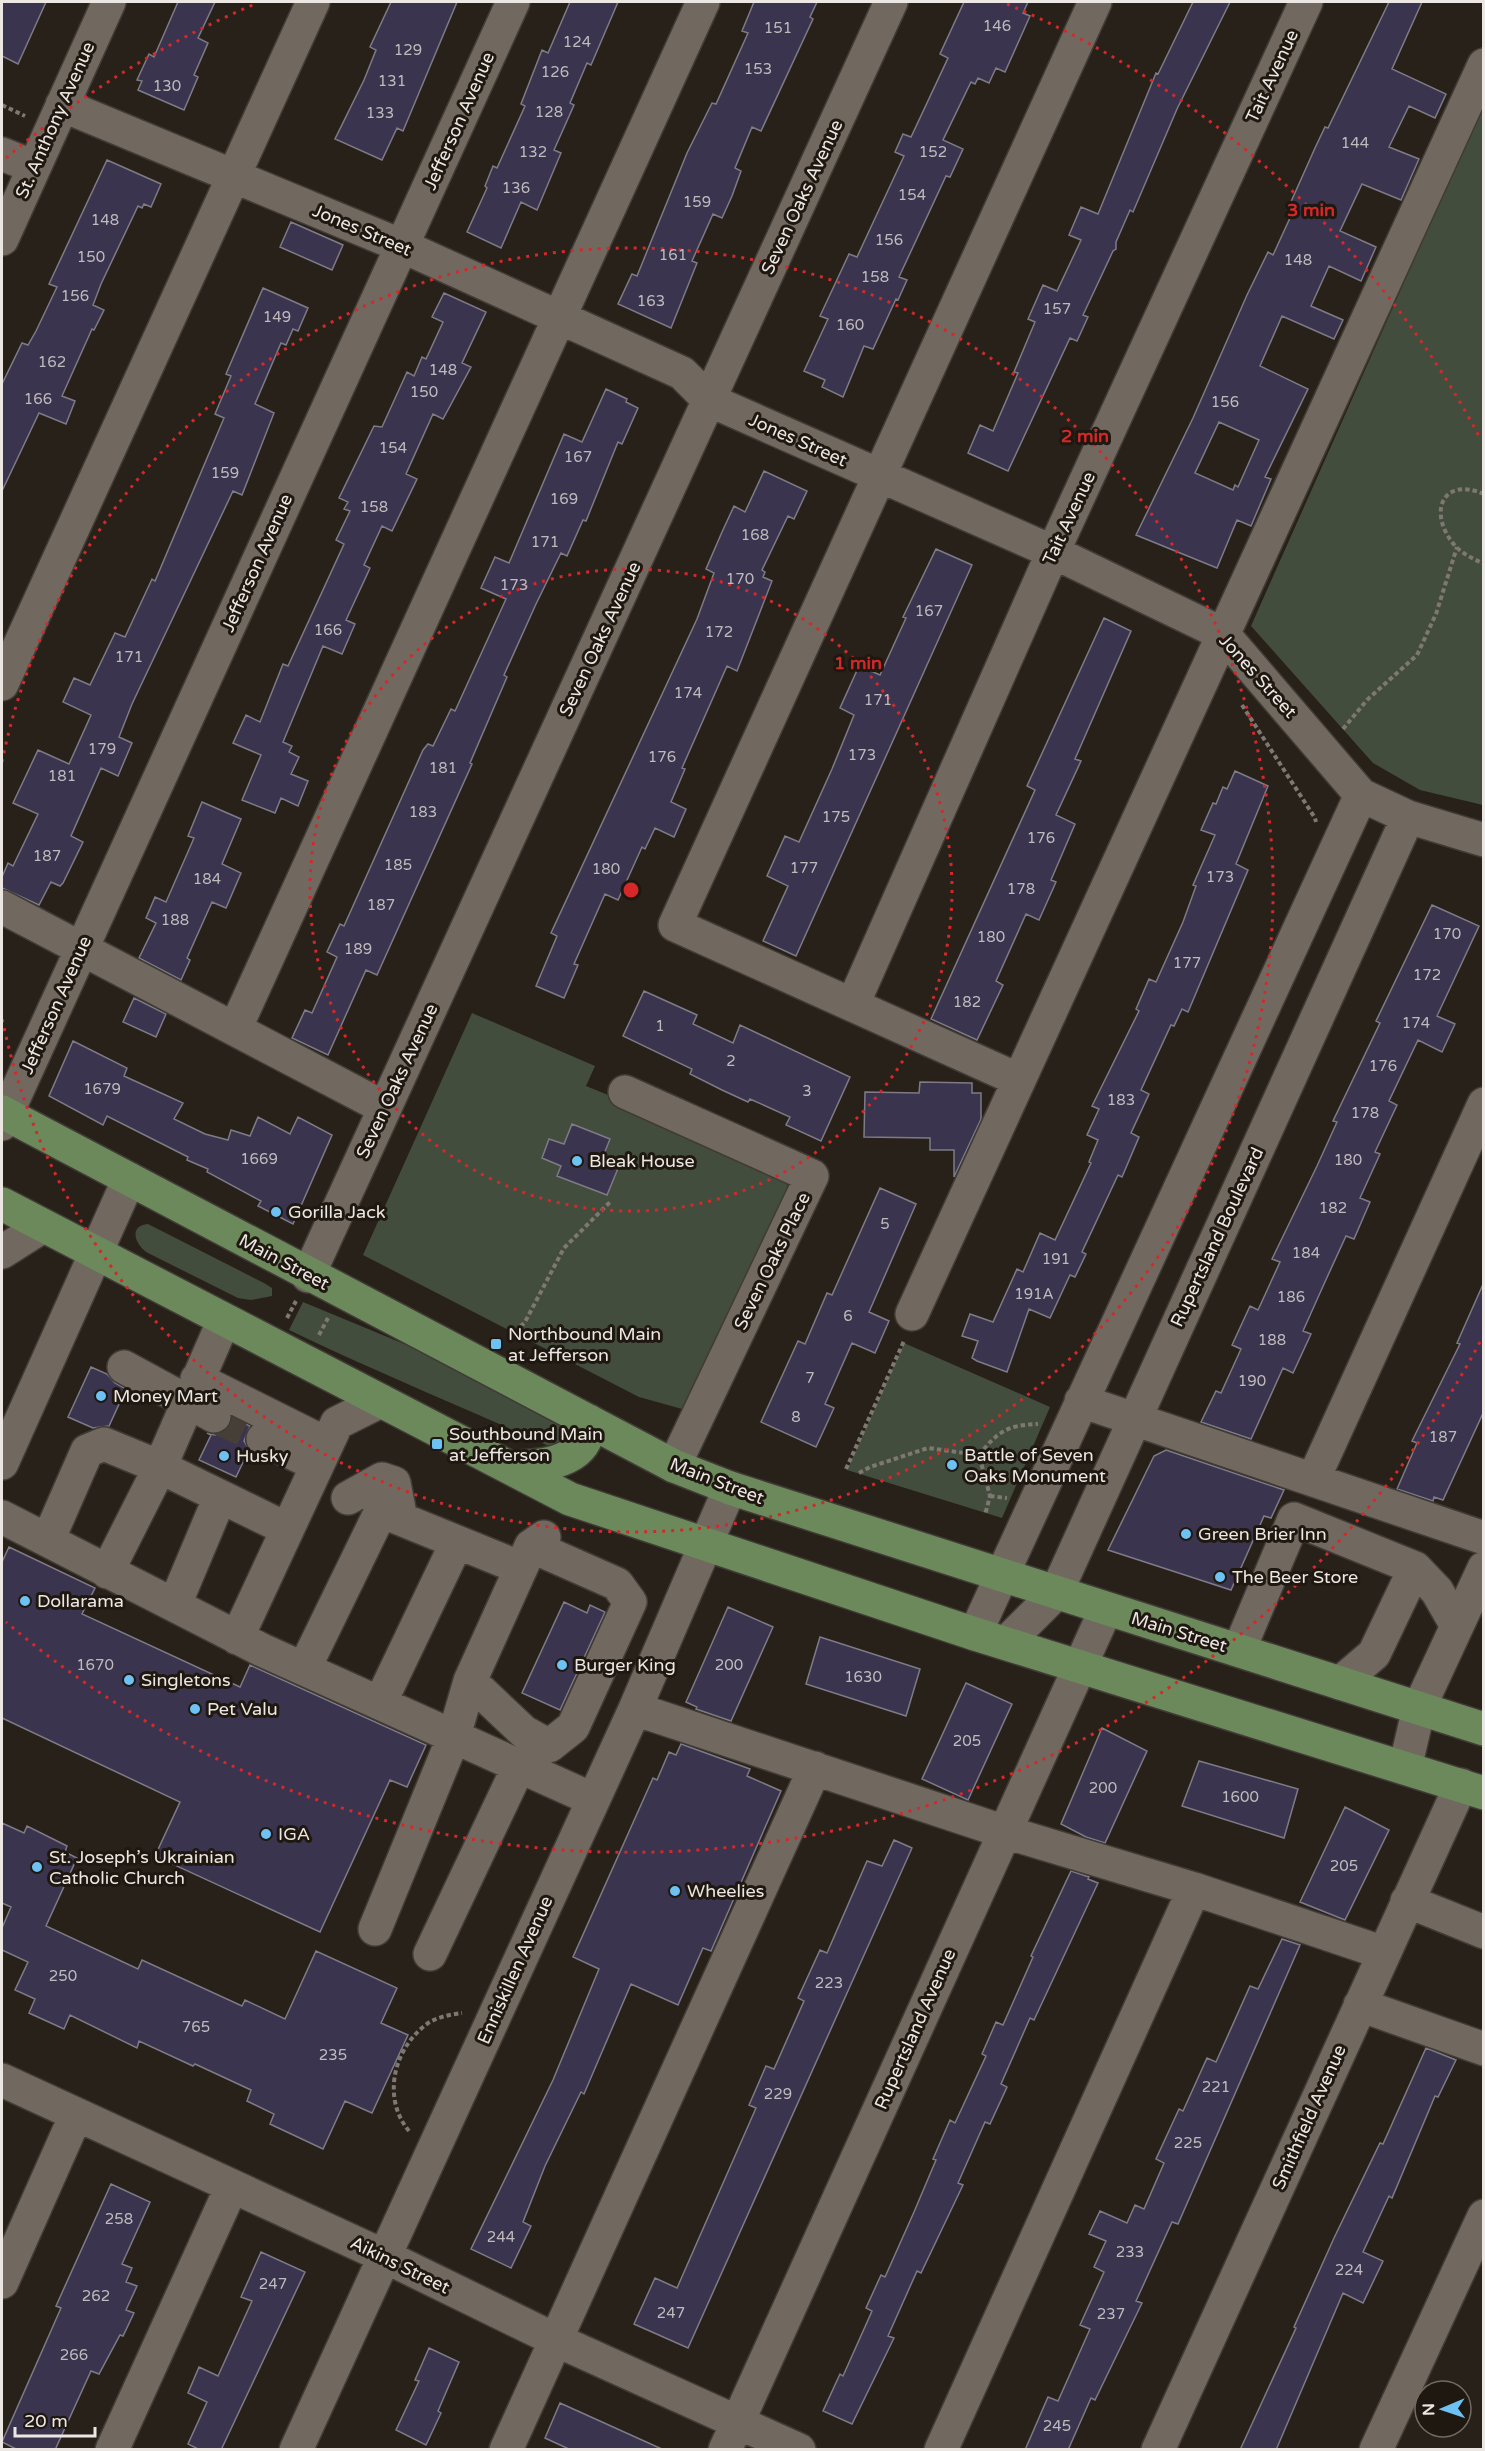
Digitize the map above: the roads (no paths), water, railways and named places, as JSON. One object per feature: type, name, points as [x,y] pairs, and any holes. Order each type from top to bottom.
[{"type":"main road","name":"Main Street","points":[[3,1117],[129,1179],[308,1276],[674,1466],[730,1488],[1484,1729]]},
{"type":"main road","points":[[2,1204],[570,1499],[1078,1666],[1472,1789]]},
{"type":"main road","points":[[509,1467],[534,1467],[557,1462],[574,1453],[589,1434],[589,1421]]},
{"type":"street","name":"St. Anthony Avenue","points":[[2,239],[110,2]]},
{"type":"street","points":[[2,684],[313,2]]},
{"type":"street","name":"Jefferson Avenue","points":[[3,1117],[82,949],[513,2]]},
{"type":"street","points":[[235,1029],[704,2]]},
{"type":"street","name":"Seven Oaks Avenue","points":[[308,1276],[891,2]]},
{"type":"street","points":[[1019,1080],[675,925],[1095,2]]},
{"type":"street","name":"Tait Avenue","points":[[853,1004],[1053,552],[1306,2]]},
{"type":"street","points":[[912,1314],[1484,65]]},
{"type":"street","name":"Jones Street","points":[[62,105],[402,246],[682,373],[709,400],[1053,552],[1223,634],[1361,795],[1408,817],[1484,840]]},
{"type":"street","points":[[2,154],[34,167]]},
{"type":"street","points":[[991,1638],[1002,1575],[1361,795]]},
{"type":"street","name":"Rupertsland Boulevard","points":[[991,1638],[1056,1593],[1408,817]]},
{"type":"street","points":[[2,908],[385,1108]]},
{"type":"street","name":"Seven Oaks Place","points":[[625,1092],[812,1176],[674,1466]]},
{"type":"street","points":[[1313,1480],[1484,1104]]},
{"type":"street","points":[[3,1456],[129,1179]]},
{"type":"street","points":[[2,1252],[43,1226]]},
{"type":"street","points":[[107,1572],[160,1467],[200,1399],[224,1320]]},
{"type":"street","points":[[124,1367],[200,1399],[317,1464],[348,1498],[457,1542],[532,1550],[617,1584],[630,1602],[573,1727],[549,1746],[524,1732],[471,1681]]},
{"type":"street","points":[[237,1638],[336,1423],[381,1401]]},
{"type":"street","points":[[1081,1401],[1484,1538]]},
{"type":"street","points":[[262,1439],[317,1464]]},
{"type":"street","points":[[48,1540],[87,1451],[104,1444],[160,1467],[287,1529]]},
{"type":"street","name":"Enniskillen Avenue","points":[[296,2450],[635,1709],[730,1488]]},
{"type":"street","points":[[175,1604],[220,1497]]},
{"type":"street","points":[[304,1669],[391,1515]]},
{"type":"street","points":[[2,1517],[107,1572],[175,1604],[237,1638],[592,1799]]},
{"type":"street","points":[[1239,1650],[1294,1519],[1415,1568],[1437,1591],[1457,1626]]},
{"type":"street","points":[[380,1703],[457,1542]]},
{"type":"street","points":[[375,1929],[454,1736],[471,1681],[532,1550]]},
{"type":"street","points":[[1340,1683],[1374,1654],[1415,1568]]},
{"type":"street","points":[[1405,1768],[1419,1708],[1484,1568]]},
{"type":"street","name":"Rupertsland Avenue","points":[[731,2435],[1078,1666],[1106,1609]]},
{"type":"street","points":[[635,1709],[1005,1832],[1194,1889],[1384,1953]]},
{"type":"street","points":[[430,1954],[519,1766]]},
{"type":"street","points":[[506,2450],[815,1768]]},
{"type":"street","name":"Smithfield Avenue","points":[[1158,2450],[1407,1901],[1472,1789]]},
{"type":"street","points":[[941,2450],[1194,1889]]},
{"type":"street","points":[[1407,1901],[1484,1932]]},
{"type":"street","points":[[1360,2006],[1484,2049]]},
{"type":"street","name":"Aikins Street","points":[[2,2080],[384,2256],[556,2340],[731,2435],[799,2450]]},
{"type":"street","points":[[2,2282],[76,2115]]},
{"type":"street","points":[[112,2450],[232,2186]]},
{"type":"street","points":[[1376,2450],[1484,2216]]},
{"type":"tunnel","points":[[214,1416],[263,1439]]},
{"type":"place","name":"Bleak House","points":[[577,1161]]},
{"type":"place","name":"Gorilla Jack","points":[[276,1212]]},
{"type":"place","name":"Northbound Main at Jefferson","points":[[496,1344]]},
{"type":"place","name":"Money Mart","points":[[101,1396]]},
{"type":"place","name":"Southbound Main at Jefferson","points":[[437,1444]]},
{"type":"place","name":"Husky","points":[[224,1456]]},
{"type":"place","name":"Battle of Seven Oaks Monument","points":[[952,1465]]},
{"type":"place","name":"Green Brier Inn","points":[[1186,1534]]},
{"type":"place","name":"The Beer Store","points":[[1220,1577]]},
{"type":"place","name":"Dollarama","points":[[25,1601]]},
{"type":"place","name":"Burger King","points":[[562,1665]]},
{"type":"place","name":"Singletons","points":[[129,1680]]},
{"type":"place","name":"Pet Valu","points":[[195,1709]]},
{"type":"place","name":"IGA","points":[[266,1834]]},
{"type":"place","name":"St. Joseph’s Ukrainian Catholic Church","points":[[37,1867]]},
{"type":"place","name":"Wheelies","points":[[675,1891]]}]
